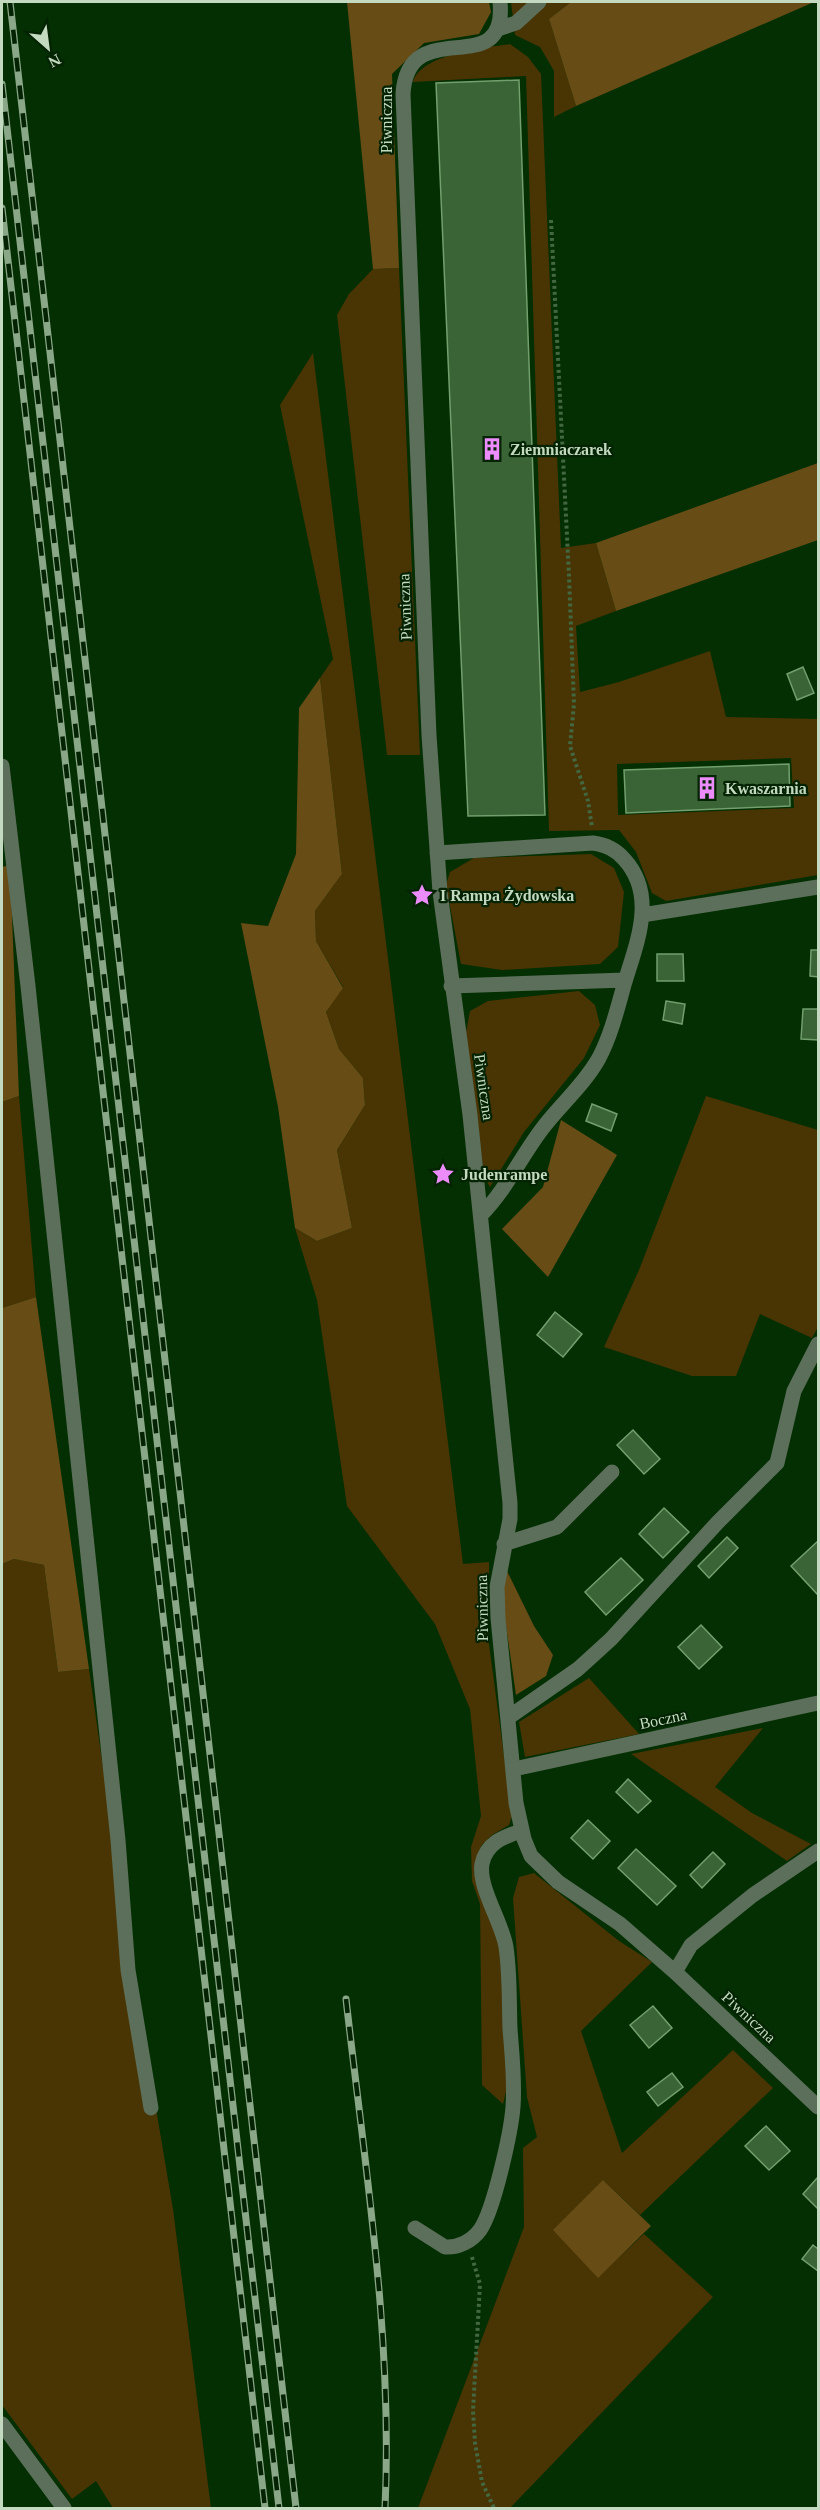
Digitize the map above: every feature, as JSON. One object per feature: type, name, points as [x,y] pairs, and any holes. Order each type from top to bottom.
[{"type":"street","points":[[498,30],[500,2]]},
{"type":"street","name":"Piwniczna","points":[[539,2],[516,22],[498,30],[488,42],[427,53],[411,65],[404,78],[404,150],[422,598],[437,853],[451,986],[470,1115],[510,1503],[510,1519],[497,1587],[521,1831],[531,1856],[558,1882],[620,1924],[675,1972],[819,2107]]},
{"type":"street","points":[[2,766],[28,986],[118,1840],[128,1970],[151,2108]]},
{"type":"street","points":[[437,853],[593,843],[614,849],[634,872],[642,892],[642,915],[608,1040],[590,1074],[542,1129],[503,1190],[481,1215]]},
{"type":"street","points":[[642,915],[819,888]]},
{"type":"street","points":[[451,986],[625,980]]},
{"type":"street","points":[[509,1717],[578,1670],[611,1639],[718,1522],[777,1463],[794,1391],[819,1344]]},
{"type":"street","points":[[504,1544],[556,1527],[612,1472]]},
{"type":"street","name":"Boczna","points":[[514,1769],[819,1703]]},
{"type":"street","points":[[416,2228],[444,2247],[467,2242],[480,2229],[487,2215],[508,2138],[513,2101],[507,1952],[499,1920],[483,1881],[482,1866],[487,1851],[495,1842],[521,1831]]},
{"type":"street","points":[[675,1972],[691,1945],[753,1895],[819,1851]]},
{"type":"street","points":[[2,2424],[64,2508]]},
{"type":"path","points":[[551,220],[570,588],[574,704],[570,746],[588,801],[593,843]]},
{"type":"path","points":[[467,2242],[480,2284],[473,2411],[475,2444],[482,2482],[494,2508]]},
{"type":"shaded area","points":[[347,2],[489,2],[491,12],[479,34],[424,43],[392,74],[399,268],[373,269]]},
{"type":"shaded area","points":[[511,2],[571,2],[549,19],[576,106],[554,117],[554,71],[540,47],[515,35]]},
{"type":"shaded area","points":[[571,2],[814,2],[576,106],[549,19]]},
{"type":"shaded area","points":[[510,44],[528,57],[541,74],[561,548],[596,543],[616,611],[576,626],[580,692],[619,682],[710,651],[726,717],[818,719],[818,875],[666,901],[652,893],[636,852],[619,830],[549,831],[526,76],[413,82],[418,72],[440,59],[470,50]],"holes":[[[791,758],[794,808],[618,815],[617,764]]]},
{"type":"shaded area","points":[[399,268],[420,755],[387,755],[337,315],[349,294],[373,269]]},
{"type":"shaded area","points":[[313,353],[463,1564],[489,1562],[489,1644],[512,1816],[509,1825],[492,1835],[481,1846],[474,1872],[494,1921],[501,1956],[508,2083],[503,2104],[482,2085],[480,1904],[472,1881],[471,1847],[481,1816],[470,1709],[435,1624],[347,1506],[317,1300],[295,1228],[317,1241],[352,1228],[337,1150],[365,1105],[363,1078],[339,1049],[326,1012],[343,987],[316,941],[315,911],[342,874],[320,678],[333,659],[280,405]]},
{"type":"shaded area","points":[[818,463],[818,540],[616,611],[596,543]]},
{"type":"shaded area","points":[[320,678],[342,874],[315,911],[316,941],[343,988],[326,1012],[339,1049],[363,1078],[365,1105],[337,1150],[352,1228],[317,1241],[295,1228],[278,1107],[241,923],[268,926],[296,854],[299,708]]},
{"type":"shaded area","points":[[591,854],[614,868],[624,892],[618,947],[600,964],[502,970],[461,964],[446,885],[450,872],[474,858]]},
{"type":"shaded area","points":[[10,865],[19,1096],[2,1102],[2,867]]},
{"type":"shaded area","points":[[579,991],[595,1005],[600,1025],[584,1058],[524,1132],[490,1187],[484,1176],[465,1038],[470,1011],[488,1001]]},
{"type":"shaded area","points":[[19,1096],[36,1297],[2,1308],[2,1102]]},
{"type":"shaded area","points":[[706,1096],[818,1130],[818,1327],[812,1338],[760,1314],[736,1376],[692,1376],[604,1347],[639,1270]]},
{"type":"shaded area","points":[[561,1120],[617,1155],[548,1277],[502,1229],[543,1187]]},
{"type":"shaded area","points":[[36,1297],[89,1669],[58,1672],[44,1565],[14,1559],[2,1564],[2,1308]]},
{"type":"shaded area","points":[[14,1559],[44,1565],[58,1672],[89,1669],[128,1943],[173,2209],[211,2508],[113,2508],[96,2481],[72,2499],[2,2405],[2,1564]]},
{"type":"shaded area","points":[[505,1567],[534,1626],[553,1655],[546,1676],[516,1695],[503,1605]]},
{"type":"shaded area","points":[[589,1678],[639,1734],[525,1757],[519,1722]]},
{"type":"shaded area","points":[[763,1728],[715,1787],[752,1813],[811,1844],[787,1861],[631,1754]]},
{"type":"shaded area","points":[[534,1873],[619,1941],[652,1962],[581,2031],[622,2153],[733,2050],[773,2088],[640,2215],[603,2180],[598,2277],[644,2234],[713,2297],[510,2508],[418,2508],[524,2227],[523,2148],[537,2137],[527,2097],[513,1898],[519,1877]]},
{"type":"shaded area","points":[[603,2180],[651,2226],[598,2278],[553,2230]]},
{"type":"building","name":"Ziemniaczarek","points":[[519,80],[545,815],[468,816],[436,83]]},
{"type":"building","points":[[803,667],[814,693],[797,700],[787,674]]},
{"type":"building","name":"Kwaszarnia","points":[[789,764],[790,806],[626,813],[624,770]]},
{"type":"building","points":[[811,950],[818,950],[818,977],[810,976]]},
{"type":"building","points":[[657,954],[683,954],[684,981],[657,981]]},
{"type":"building","points":[[666,1001],[685,1004],[682,1024],[663,1020]]},
{"type":"building","points":[[803,1009],[818,1009],[818,1040],[801,1039]]},
{"type":"building","points":[[592,1104],[617,1114],[611,1131],[586,1121]]},
{"type":"building","points":[[555,1312],[582,1334],[563,1357],[537,1335]]},
{"type":"building","points":[[633,1430],[660,1459],[644,1474],[617,1445]]},
{"type":"building","points":[[664,1508],[689,1532],[663,1558],[639,1534]]},
{"type":"building","points":[[727,1537],[738,1548],[709,1578],[698,1566]]},
{"type":"building","points":[[818,1541],[818,1595],[791,1566]]},
{"type":"building","points":[[621,1558],[643,1580],[606,1615],[585,1592]]},
{"type":"building","points":[[701,1625],[722,1647],[699,1669],[678,1647]]},
{"type":"building","points":[[628,1779],[651,1801],[638,1813],[616,1792]]},
{"type":"building","points":[[588,1820],[610,1841],[593,1859],[571,1838]]},
{"type":"building","points":[[636,1849],[676,1886],[657,1905],[618,1868]]},
{"type":"building","points":[[713,1852],[725,1864],[702,1888],[690,1875]]},
{"type":"building","points":[[653,2006],[672,2028],[649,2048],[630,2025]]},
{"type":"building","points":[[672,2073],[683,2087],[658,2106],[647,2092]]},
{"type":"building","points":[[766,2126],[790,2151],[769,2170],[745,2146]]},
{"type":"building","points":[[818,2177],[818,2209],[803,2194]]},
{"type":"building","points":[[813,2245],[818,2249],[818,2271],[802,2259]]},
{"type":"railway","points":[[10,2],[296,2508]]},
{"type":"railway","points":[[2,84],[279,2508]]},
{"type":"railway","points":[[2,208],[265,2508]]},
{"type":"railway","points":[[346,1999],[369,2189],[381,2317],[385,2381],[385,2508]]},
{"type":"place","name":"Ziemniaczarek","points":[[492,449]]},
{"type":"place","name":"Kwaszarnia","points":[[707,788]]},
{"type":"place","name":"I Rampa Żydowska","points":[[422,895]]},
{"type":"place","name":"Judenrampe","points":[[443,1174]]}]
